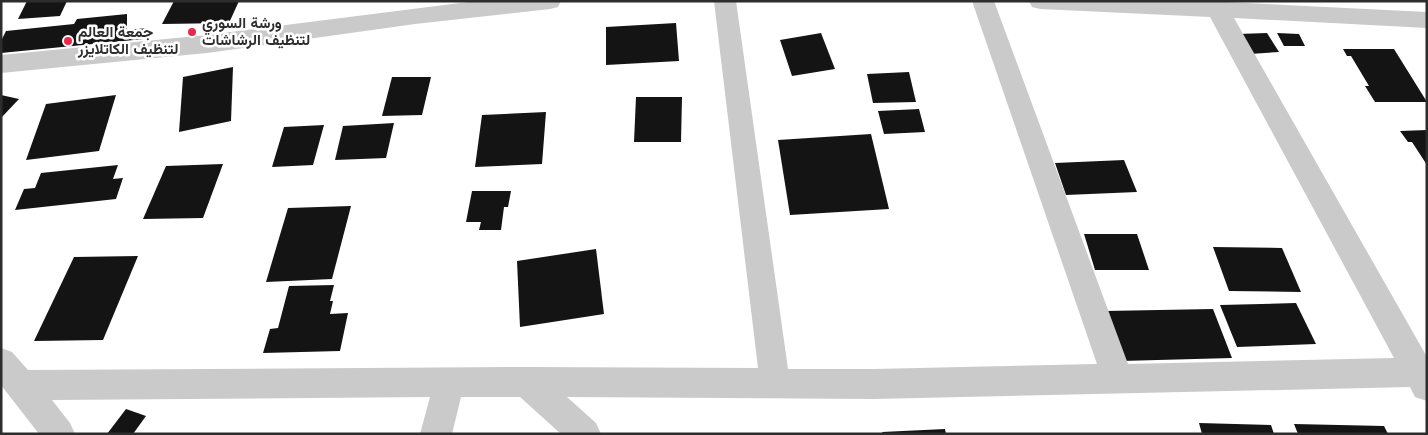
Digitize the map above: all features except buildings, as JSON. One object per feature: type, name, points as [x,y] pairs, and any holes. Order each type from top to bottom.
[{"type":"street","points":[[1,64],[207,44],[418,9],[550,1]]},
{"type":"street","points":[[724,1],[775,384]]},
{"type":"street","points":[[983,1],[1117,377]]},
{"type":"street","points":[[1040,1],[1113,3],[1218,11],[1301,13],[1427,20]]},
{"type":"street","points":[[11,374],[449,383],[775,384],[874,384],[1117,377],[1424,377],[1218,11]]},
{"type":"street","points":[[11,374],[59,434]]},
{"type":"street","points":[[526,382],[586,434]]},
{"type":"street","points":[[436,434],[449,383]]},
{"type":"place","name":"ورشة السوري لتنظيف الرشاشات","points":[[192,32]]},
{"type":"place","name":"جمعة العالم لتنظيف الكاتلايزر","points":[[68,41]]}]
